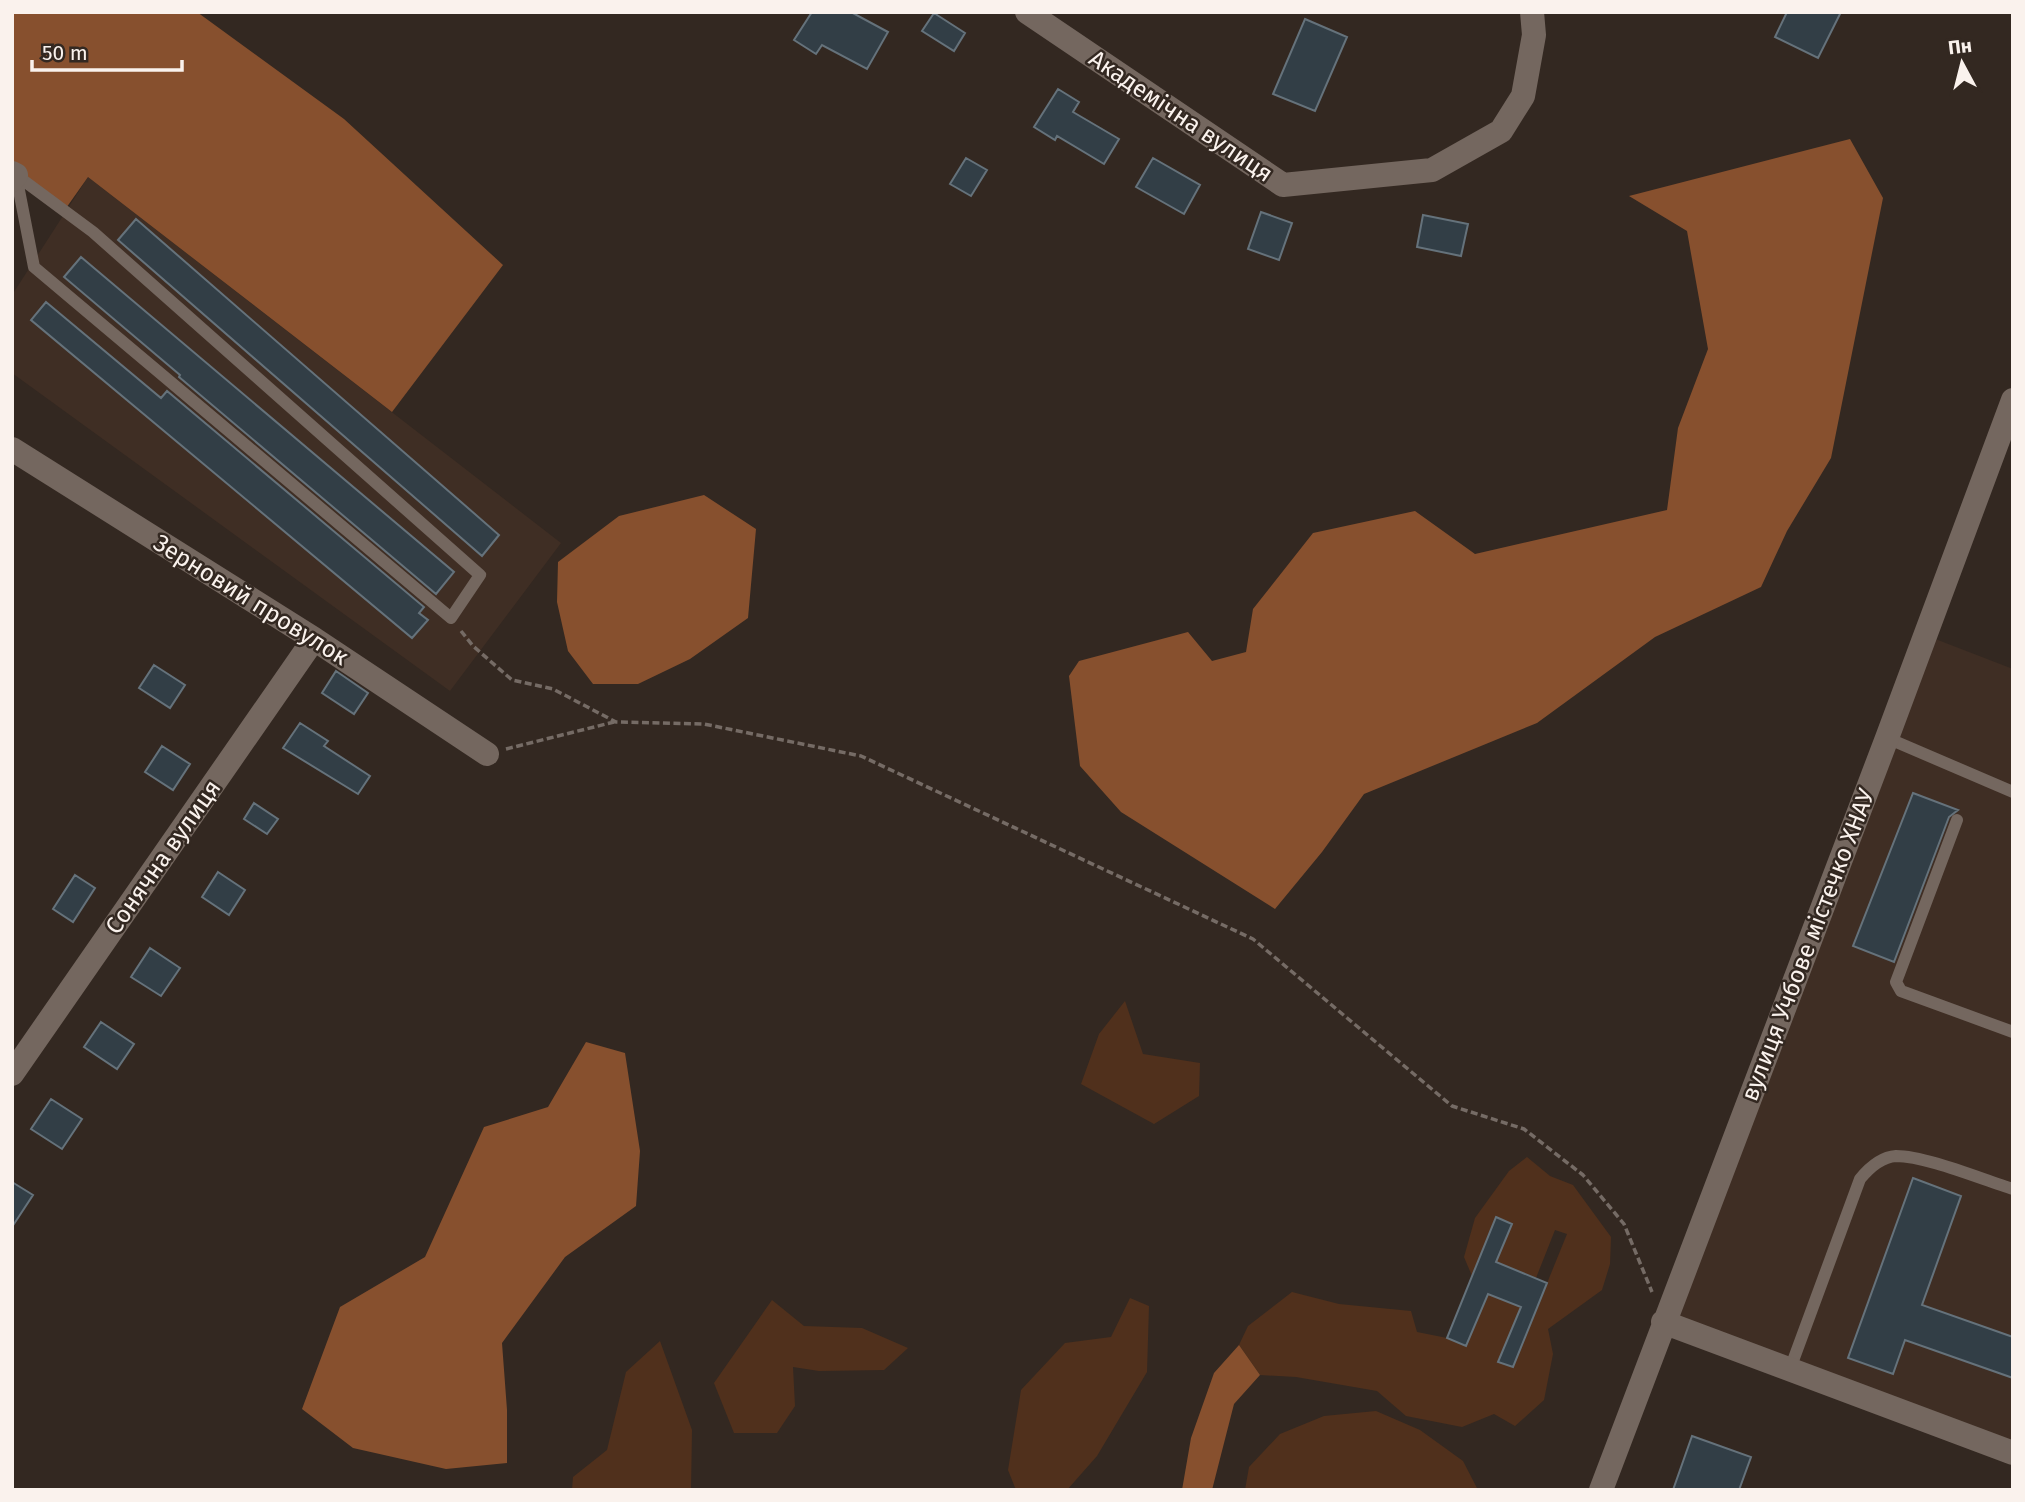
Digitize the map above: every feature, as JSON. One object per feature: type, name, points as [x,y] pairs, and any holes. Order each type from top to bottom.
[{"type":"street","name":"Академічна вулиця","points":[[1027,12],[1283,185],[1432,170],[1501,131],[1524,96],[1534,35],[1532,12]]},
{"type":"street","name":"вулиця Учбове містечко ХНАУ","points":[[1601,1490],[2013,400]]},
{"type":"street","name":"Зерновий провулок","points":[[12,449],[314,639],[487,754]]},
{"type":"street","name":"Сонячна вулиця","points":[[12,1074],[314,639]]},
{"type":"street","points":[[1663,1322],[2013,1453]]},
{"type":"lane","points":[[13,176],[93,232],[480,575],[451,618],[34,267],[13,176]]},
{"type":"lane","points":[[1887,738],[2013,792]]},
{"type":"lane","points":[[1958,820],[1896,982],[1901,991],[2013,1031]]},
{"type":"lane","points":[[1790,1369],[1860,1179],[1873,1164],[1894,1156],[1923,1161],[2013,1189]]},
{"type":"path","points":[[451,618],[473,646],[512,680],[553,689],[616,722]]},
{"type":"path","points":[[487,754],[616,722],[704,724],[861,756],[1253,939],[1452,1106],[1524,1129],[1583,1175],[1625,1224],[1663,1322]]},
{"type":"shaded area","points":[[12,12],[197,12],[344,119],[503,265],[392,412],[88,177],[64,211],[12,173]]},
{"type":"shaded area","points":[[1850,139],[1883,198],[1831,458],[1787,531],[1761,587],[1655,637],[1537,723],[1364,794],[1322,852],[1275,909],[1121,812],[1080,766],[1069,676],[1079,661],[1188,632],[1212,661],[1246,652],[1253,609],[1313,533],[1415,511],[1475,554],[1667,510],[1678,428],[1708,349],[1687,231],[1629,196]]},
{"type":"shaded area","points":[[88,177],[561,543],[450,691],[12,373],[12,295]]},
{"type":"shaded area","points":[[704,495],[756,529],[748,618],[690,659],[638,684],[593,684],[568,651],[557,602],[558,562],[619,516]]},
{"type":"shaded area","points":[[1925,635],[2013,669],[2013,1452],[1663,1322]]},
{"type":"shaded area","points":[[1125,1001],[1143,1054],[1200,1063],[1199,1096],[1154,1124],[1081,1084],[1099,1034]]},
{"type":"shaded area","points":[[586,1042],[625,1053],[640,1151],[636,1206],[565,1257],[502,1343],[507,1410],[507,1463],[446,1469],[353,1448],[302,1409],[340,1307],[425,1257],[484,1127],[548,1107]]},
{"type":"shaded area","points":[[1527,1157],[1550,1176],[1573,1185],[1611,1237],[1610,1264],[1602,1290],[1548,1329],[1553,1354],[1544,1400],[1515,1426],[1494,1414],[1462,1427],[1406,1416],[1377,1391],[1296,1377],[1260,1375],[1239,1345],[1248,1326],[1292,1292],[1339,1304],[1411,1311],[1417,1332],[1447,1338],[1466,1346],[1488,1294],[1521,1307],[1498,1361],[1513,1367],[1567,1234],[1555,1230],[1536,1278],[1496,1262],[1512,1224],[1496,1217],[1472,1276],[1464,1257],[1475,1218],[1509,1171]]},
{"type":"shaded area","points":[[1130,1298],[1149,1306],[1147,1372],[1097,1456],[1067,1490],[1016,1490],[1008,1470],[1021,1390],[1065,1343],[1111,1337]]},
{"type":"shaded area","points":[[772,1300],[804,1326],[862,1328],[908,1348],[884,1370],[819,1371],[793,1367],[795,1406],[777,1433],[734,1433],[714,1383]]},
{"type":"shaded area","points":[[660,1341],[692,1430],[691,1490],[572,1490],[573,1477],[607,1450],[626,1372]]},
{"type":"shaded area","points":[[1239,1345],[1260,1375],[1234,1404],[1212,1490],[1182,1490],[1191,1438],[1214,1373]]},
{"type":"shaded area","points":[[1376,1411],[1420,1430],[1463,1461],[1478,1490],[1245,1490],[1249,1467],[1280,1434],[1324,1416]]},
{"type":"building","points":[[812,12],[851,12],[888,32],[867,69],[822,45],[816,54],[794,40]]},
{"type":"building","points":[[1787,12],[1841,12],[1818,58],[1775,37]]},
{"type":"building","points":[[934,13],[965,33],[954,51],[922,31]]},
{"type":"building","points":[[1305,19],[1347,37],[1315,111],[1273,94]]},
{"type":"building","points":[[1058,89],[1079,102],[1073,112],[1119,139],[1104,164],[1057,136],[1055,140],[1034,127]]},
{"type":"building","points":[[966,158],[987,170],[971,196],[950,184]]},
{"type":"building","points":[[1153,158],[1200,185],[1184,214],[1136,187]]},
{"type":"building","points":[[1261,212],[1292,223],[1279,260],[1248,249]]},
{"type":"building","points":[[1423,215],[1468,224],[1461,256],[1417,247]]},
{"type":"building","points":[[136,219],[499,535],[482,556],[118,240]]},
{"type":"building","points":[[81,257],[454,572],[436,594],[64,277]]},
{"type":"building","points":[[46,302],[161,398],[167,391],[424,607],[419,613],[428,620],[412,638],[31,320]]},
{"type":"building","points":[[154,665],[185,685],[170,708],[139,688]]},
{"type":"building","points":[[336,671],[368,693],[354,714],[322,693]]},
{"type":"building","points":[[300,723],[328,741],[324,746],[370,776],[358,794],[283,748]]},
{"type":"building","points":[[162,746],[190,764],[173,790],[145,772]]},
{"type":"building","points":[[1913,793],[1958,810],[1949,817],[1894,962],[1853,946]]},
{"type":"building","points":[[254,803],[278,819],[267,834],[244,819]]},
{"type":"building","points":[[218,872],[245,890],[229,915],[202,897]]},
{"type":"building","points":[[75,875],[95,888],[73,922],[53,909]]},
{"type":"building","points":[[150,948],[180,968],[161,996],[131,977]]},
{"type":"building","points":[[101,1022],[134,1044],[117,1069],[84,1047]]},
{"type":"building","points":[[51,1099],[82,1119],[62,1149],[31,1129]]},
{"type":"building","points":[[1913,1178],[1961,1196],[1922,1305],[2013,1337],[2013,1378],[1905,1340],[1893,1374],[1848,1358]]},
{"type":"building","points":[[12,1182],[33,1195],[12,1227]]},
{"type":"building","points":[[1496,1217],[1512,1224],[1496,1262],[1547,1283],[1513,1367],[1498,1362],[1521,1307],[1488,1294],[1466,1346],[1447,1338]]},
{"type":"building","points":[[1692,1436],[1751,1457],[1739,1490],[1673,1490]]}]
